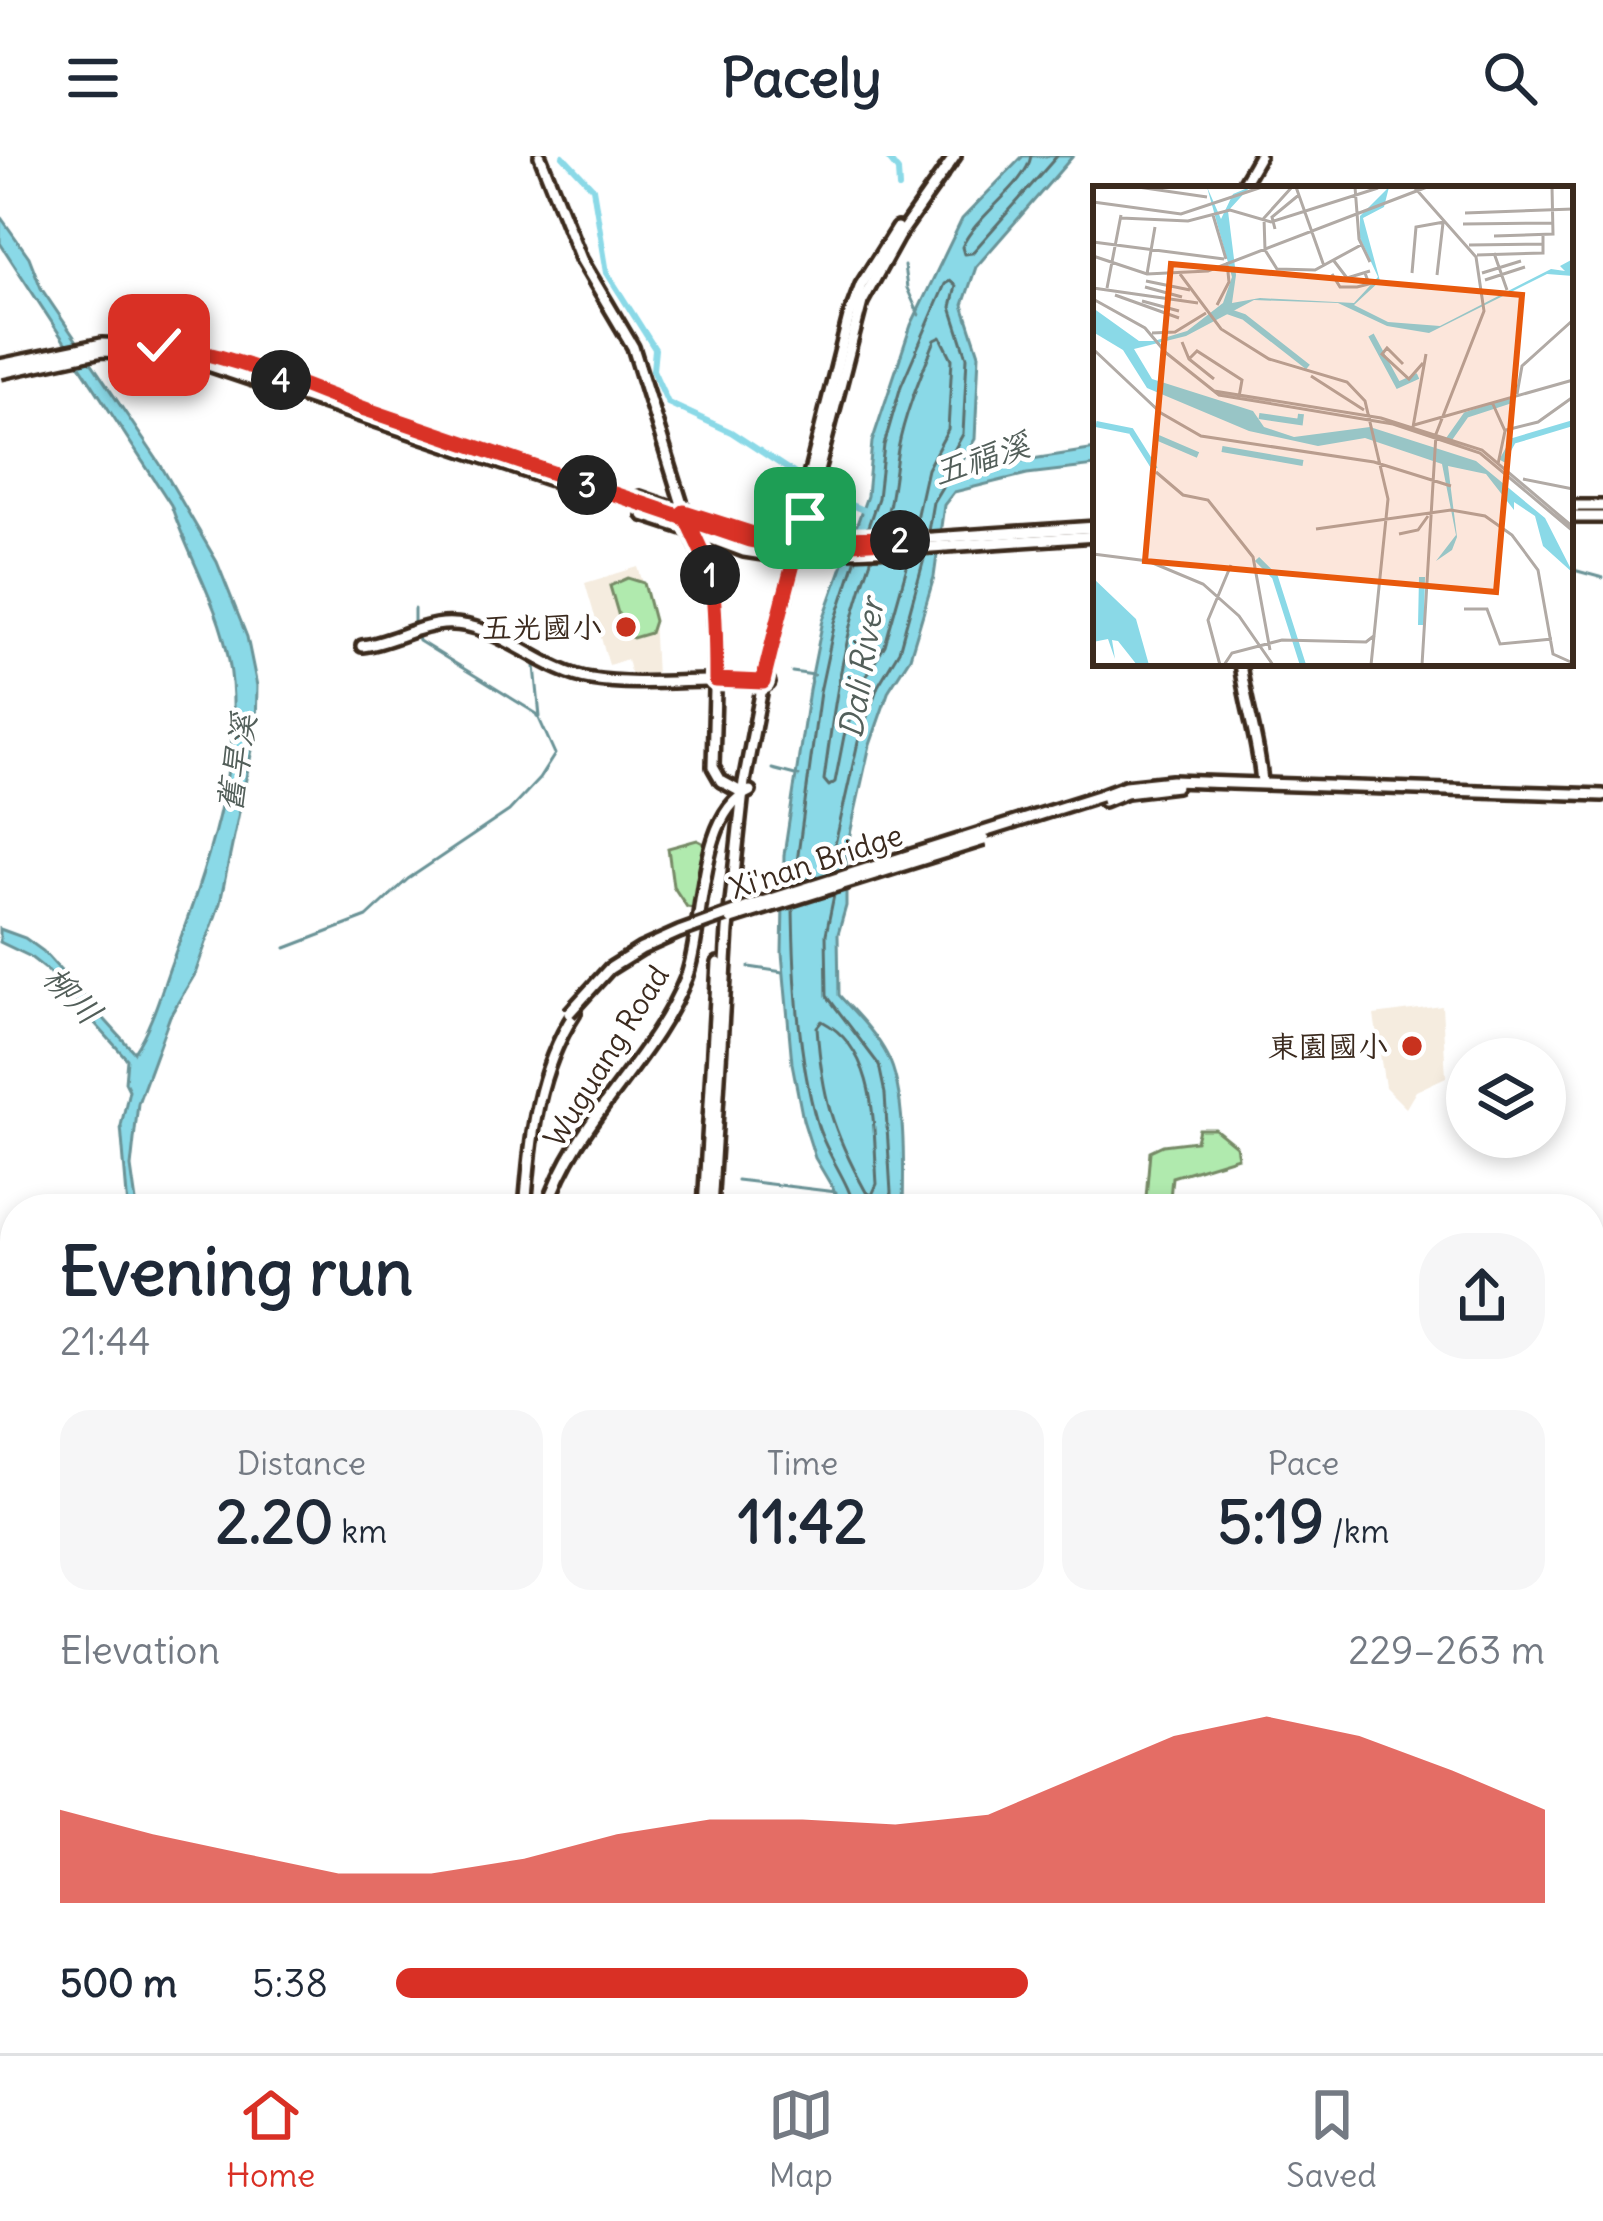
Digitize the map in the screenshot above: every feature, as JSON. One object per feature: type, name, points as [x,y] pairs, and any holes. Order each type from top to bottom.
[{"type":"street","points":[[540,156],[581,259],[633,347],[684,512],[712,580],[713,766],[721,781],[742,793]]},
{"type":"street","points":[[708,1194],[724,930],[763,682],[862,302],[952,156]]},
{"type":"street","points":[[1242,186],[1259,156]]},
{"type":"street","points":[[0,369],[103,351],[178,355],[747,545],[802,554],[1093,527]]},
{"type":"street","points":[[640,497],[772,540],[917,543],[1093,536]]},
{"type":"street","points":[[643,515],[744,550],[790,558],[878,554],[917,543]]},
{"type":"street","points":[[362,646],[440,624],[458,625],[502,639],[570,675],[598,680],[763,682]]},
{"type":"street","points":[[1240,666],[1256,729],[1260,785]]},
{"type":"street","name":"Xi'nan Bridge","points":[[572,1013],[608,978],[671,941],[1126,791],[1260,785],[1414,786],[1603,795]]},
{"type":"street","name":"Wuguang Road","points":[[552,1194],[580,1141],[656,1034],[685,980],[697,941],[712,844],[727,809],[742,793]]},
{"type":"street","name":"Wuguang Road","points":[[525,1194],[539,1090],[572,1013]]},
{"type":"shaded area","name":"五光國小","points":[[638,567],[653,615],[656,677],[631,676],[627,659],[609,665],[585,583]]},
{"type":"shaded area","name":"東園國小","points":[[1442,1006],[1446,1077],[1416,1091],[1406,1108],[1385,1087],[1374,1015]]},
{"type":"green space","points":[[628,578],[644,583],[654,621],[650,633],[633,638],[624,634],[610,586]]},
{"type":"green space","points":[[697,840],[705,844],[695,908],[687,907],[673,886],[668,848]]},
{"type":"green space","points":[[1199,1129],[1215,1129],[1236,1146],[1238,1157],[1172,1177],[1170,1194],[1146,1194],[1150,1151],[1196,1141]]},
{"type":"water","name":"Dali River","points":[[1023,156],[1073,156],[976,267],[963,305],[979,354],[975,439],[950,481],[994,465],[1093,449],[1093,466],[1027,474],[954,492],[944,505],[934,577],[910,657],[889,690],[870,745],[846,852],[846,906],[838,934],[839,995],[882,1047],[898,1088],[903,1194],[836,1194],[815,1158],[792,1063],[782,953],[784,855],[823,620],[867,496],[872,442],[911,325],[962,219]]},
{"type":"water","name":"舊旱溪","points":[[0,216],[29,257],[41,288],[160,464],[217,562],[247,637],[257,686],[256,731],[220,903],[195,974],[170,1016],[138,1103],[131,1167],[135,1194],[127,1194],[121,1126],[129,1090],[127,1059],[47,970],[0,942],[0,929],[43,951],[134,1052],[159,1000],[219,816],[232,736],[229,661],[218,620],[171,505],[0,243]]},
{"type":"waterway","points":[[563,156],[593,188],[607,273],[655,349],[653,370],[668,403],[731,432],[829,496],[868,512]]},
{"type":"waterway","points":[[886,156],[898,171],[899,188]]},
{"type":"waterway","points":[[904,266],[919,315]]},
{"type":"waterway","name":"五福溪","points":[[1573,570],[1603,578]]},
{"type":"waterway","name":"舊旱溪","points":[[414,609],[414,625]]},
{"type":"waterway","name":"舊旱溪","points":[[286,948],[367,917],[408,879],[509,811],[555,754],[537,714],[419,641],[417,634]]},
{"type":"waterway","points":[[535,666],[540,717]]},
{"type":"waterway","points":[[792,672],[814,675]]},
{"type":"waterway","points":[[772,769],[799,776]]},
{"type":"waterway","points":[[749,967],[783,972]]},
{"type":"waterway","points":[[737,1180],[836,1192]]},
{"type":"place","name":"五光國小","points":[[626,627]]},
{"type":"place","name":"東園國小","points":[[1412,1046]]},
{"type":"route","points":[[159,345],[228,362],[619,496],[749,540],[770,544],[784,545],[803,546],[918,539],[888,537],[822,540],[784,540],[772,540],[684,512],[690,530],[696,539],[701,558],[712,580],[716,680],[763,682],[792,566],[801,532],[805,518]]},
{"type":"water label","name":"柳川","points":[[73,995]]}]
